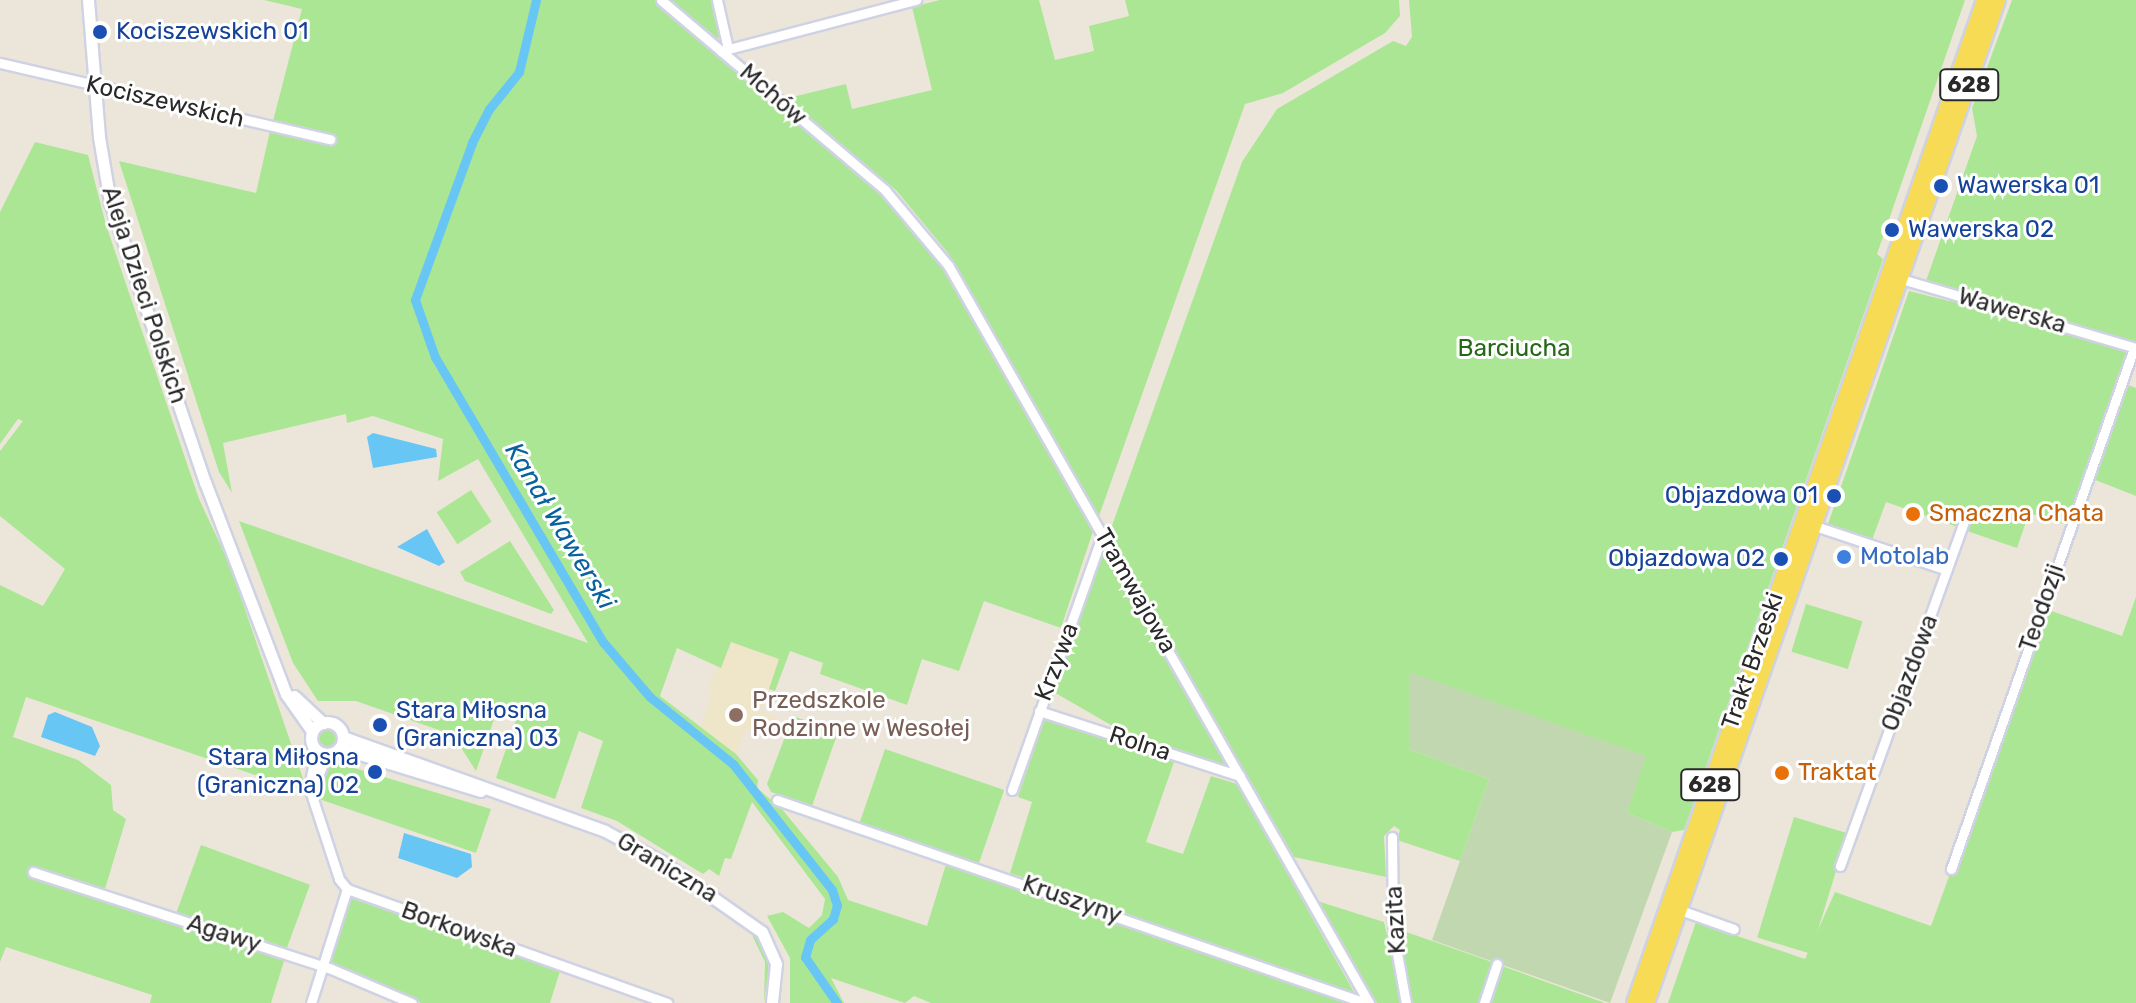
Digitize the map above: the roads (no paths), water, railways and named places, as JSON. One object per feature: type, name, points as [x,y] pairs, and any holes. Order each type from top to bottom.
[{"type":"main road","name":"628","points":[[1895,277],[1984,0]]},
{"type":"main road","name":"628","points":[[1895,277],[1998,0]]},
{"type":"main road","name":"Trakt Brzeski","points":[[1634,1003],[1895,277]]},
{"type":"main road","name":"Trakt Brzeski","points":[[1647,1003],[1808,524]]},
{"type":"street","name":"Aleja Dzieci Polskich","points":[[88,0],[94,86],[110,202],[227,536],[282,678]]},
{"type":"street","name":"Mchów","points":[[661,0],[725,50],[885,190]]},
{"type":"street","points":[[717,0],[725,50],[916,0]]},
{"type":"street","name":"Kociszewskich","points":[[0,63],[330,139]]},
{"type":"street","name":"Tramwajowa","points":[[885,190],[948,265],[1368,1003]]},
{"type":"street","name":"Wawerska","points":[[1895,277],[2135,348]]},
{"type":"street","name":"Teodozji","points":[[1951,869],[2135,348]]},
{"type":"street","name":"Objazdowa","points":[[1840,866],[1965,519]]},
{"type":"street","points":[[1808,524],[1947,570]]},
{"type":"street","name":"Krzywa","points":[[1012,790],[1103,533]]},
{"type":"street","points":[[282,678],[323,723],[312,731]]},
{"type":"street","points":[[282,678],[290,702],[312,731],[322,752]]},
{"type":"street","name":"Rolna","points":[[1039,711],[1240,776]]},
{"type":"street","name":"Graniczna","points":[[323,723],[336,725],[341,743],[493,792],[623,840],[746,915],[762,932],[774,956],[772,1003]]},
{"type":"street","points":[[311,1003],[347,889],[339,879],[309,777],[322,752],[341,743]]},
{"type":"street","name":"Kruszyny","points":[[777,800],[1368,1003]]},
{"type":"street","name":"Kazita","points":[[1392,837],[1393,931],[1406,1003]]},
{"type":"street","name":"Agawy","points":[[33,872],[323,966],[412,1003]]},
{"type":"street","name":"Borkowska","points":[[347,889],[667,1003]]},
{"type":"street","points":[[1680,910],[1734,929]]},
{"type":"street","points":[[1484,1003],[1497,964]]},
{"type":"water","points":[[373,433],[436,449],[437,457],[373,468],[367,437]]},
{"type":"water","points":[[427,529],[445,562],[439,566],[397,547]]},
{"type":"water","points":[[55,712],[92,727],[100,746],[95,756],[41,737],[48,715]]},
{"type":"water","points":[[404,833],[471,854],[472,867],[457,878],[398,858]]},
{"type":"waterway","name":"Kanał Wawerski","points":[[536,0],[519,72],[489,109],[472,143],[415,300],[435,357],[603,642],[650,697],[733,764],[832,890],[837,905],[833,919],[810,940],[805,957],[837,1003]]},
{"type":"place","name":"Kociszewskich 01","points":[[100,32]]},
{"type":"place","name":"Wawerska 01","points":[[1941,186]]},
{"type":"place","name":"Wawerska 02","points":[[1892,230]]},
{"type":"place","name":"Objazdowa 01","points":[[1834,496]]},
{"type":"place","name":"Smaczna Chata","points":[[1913,514]]},
{"type":"place","name":"Motolab","points":[[1844,557]]},
{"type":"place","name":"Objazdowa 02","points":[[1781,559]]},
{"type":"place","name":"Przedszkole Rodzinne w Wesołej","points":[[736,715]]},
{"type":"place","name":"Stara Miłosna (Graniczna) 03","points":[[380,725]]},
{"type":"place","name":"Stara Miłosna (Graniczna) 02","points":[[375,772]]},
{"type":"place","name":"Traktat","points":[[1782,773]]},
{"type":"park label","name":"Barciucha","points":[[1514,349]]}]
